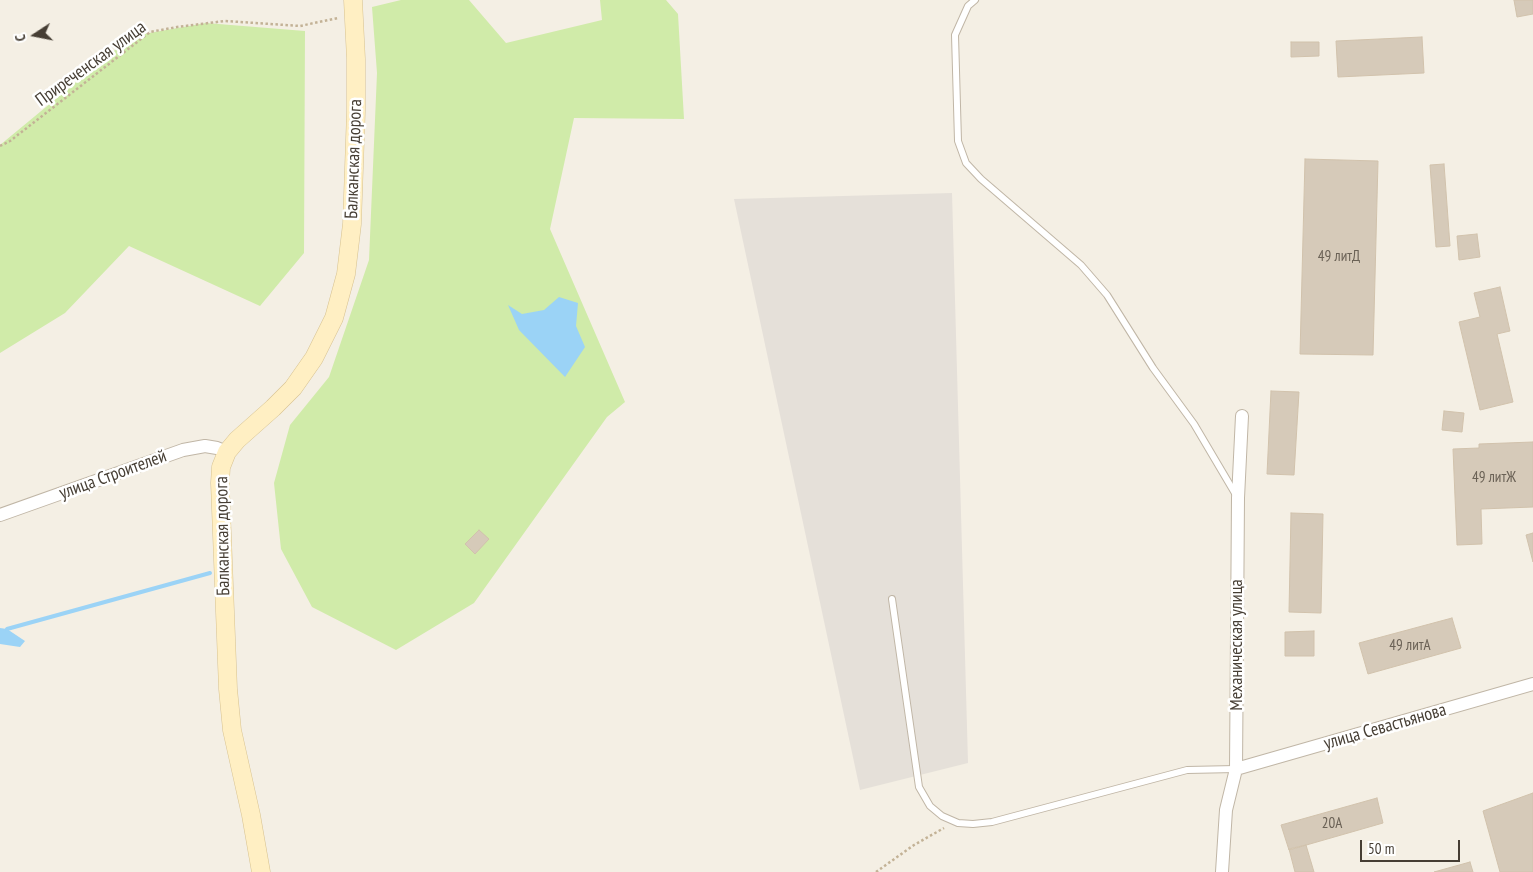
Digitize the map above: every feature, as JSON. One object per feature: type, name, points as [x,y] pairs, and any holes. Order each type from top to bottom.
[{"type":"street","name":"Балканская дорога","points":[[261,872],[251,815],[232,730],[228,689],[220,483],[221,467],[227,452],[237,440],[293,388],[314,358],[334,318],[346,274],[352,224],[356,111],[353,5]]},
{"type":"street","name":"Механическая улица","points":[[1222,872],[1226,810],[1236,769],[1238,498],[1242,416]]},
{"type":"street","name":"улица Строителей","points":[[0,516],[183,450],[205,446],[227,452]]},
{"type":"street","name":"улица Севастьянова","points":[[1236,769],[1533,684]]},
{"type":"lane","points":[[975,0],[968,6],[955,35],[958,141],[966,163],[1081,265],[1107,295],[1153,368],[1194,424],[1238,498]]},
{"type":"lane","points":[[892,599],[919,787],[930,806],[942,816],[958,823],[992,822],[1188,770],[1236,769]]},
{"type":"path","name":"Приреченская улица","points":[[0,146],[10,141],[150,32],[224,21],[300,26],[353,5]]},
{"type":"path","points":[[876,872],[936,831],[958,823]]},
{"type":"shaded area","points":[[952,193],[968,763],[860,790],[734,199]]},
{"type":"green space","points":[[401,0],[469,0],[506,43],[602,20],[600,0],[666,0],[678,14],[684,119],[574,118],[550,229],[625,402],[607,417],[474,603],[396,650],[312,607],[281,549],[274,483],[290,425],[329,377],[369,260],[377,73],[372,7]]},
{"type":"green space","points":[[206,23],[305,31],[304,253],[260,306],[129,246],[65,313],[0,353],[0,145],[132,36]]},
{"type":"water","points":[[559,297],[578,303],[576,326],[585,347],[565,377],[519,330],[508,305],[522,314],[544,310]]},
{"type":"water","points":[[0,628],[7,629],[25,641],[20,647],[0,644]]},
{"type":"building","points":[[1514,0],[1533,0],[1533,14],[1517,17]]},
{"type":"building","points":[[1422,37],[1424,73],[1338,77],[1336,41]]},
{"type":"building","points":[[1291,42],[1319,42],[1319,56],[1291,57]]},
{"type":"building","points":[[1305,159],[1378,161],[1373,355],[1300,354]]},
{"type":"building","points":[[1444,164],[1450,246],[1436,247],[1430,165]]},
{"type":"building","points":[[1477,234],[1480,257],[1459,260],[1457,236]]},
{"type":"building","points":[[1500,287],[1510,331],[1497,334],[1513,402],[1480,410],[1459,322],[1480,317],[1474,293]]},
{"type":"building","points":[[1271,391],[1299,392],[1294,475],[1267,474]]},
{"type":"building","points":[[1444,411],[1464,413],[1462,432],[1442,430]]},
{"type":"building","points":[[1533,442],[1533,507],[1481,509],[1482,544],[1457,545],[1453,449],[1479,448],[1479,444]]},
{"type":"building","points":[[1291,513],[1323,514],[1321,613],[1289,612]]},
{"type":"building","points":[[479,530],[489,539],[475,554],[465,544]]},
{"type":"building","points":[[1533,533],[1533,562],[1526,535]]},
{"type":"building","points":[[1452,618],[1461,648],[1368,674],[1359,643]]},
{"type":"building","points":[[1314,631],[1314,656],[1285,656],[1285,632]]},
{"type":"building","points":[[1533,793],[1533,872],[1500,872],[1483,811]]},
{"type":"building","points":[[1377,798],[1383,823],[1289,850],[1281,825]]},
{"type":"building","points":[[1306,845],[1314,872],[1295,872],[1289,849]]},
{"type":"building","points":[[1470,862],[1473,872],[1434,872]]},
{"type":"waterway","points":[[7,629],[210,573]]}]
